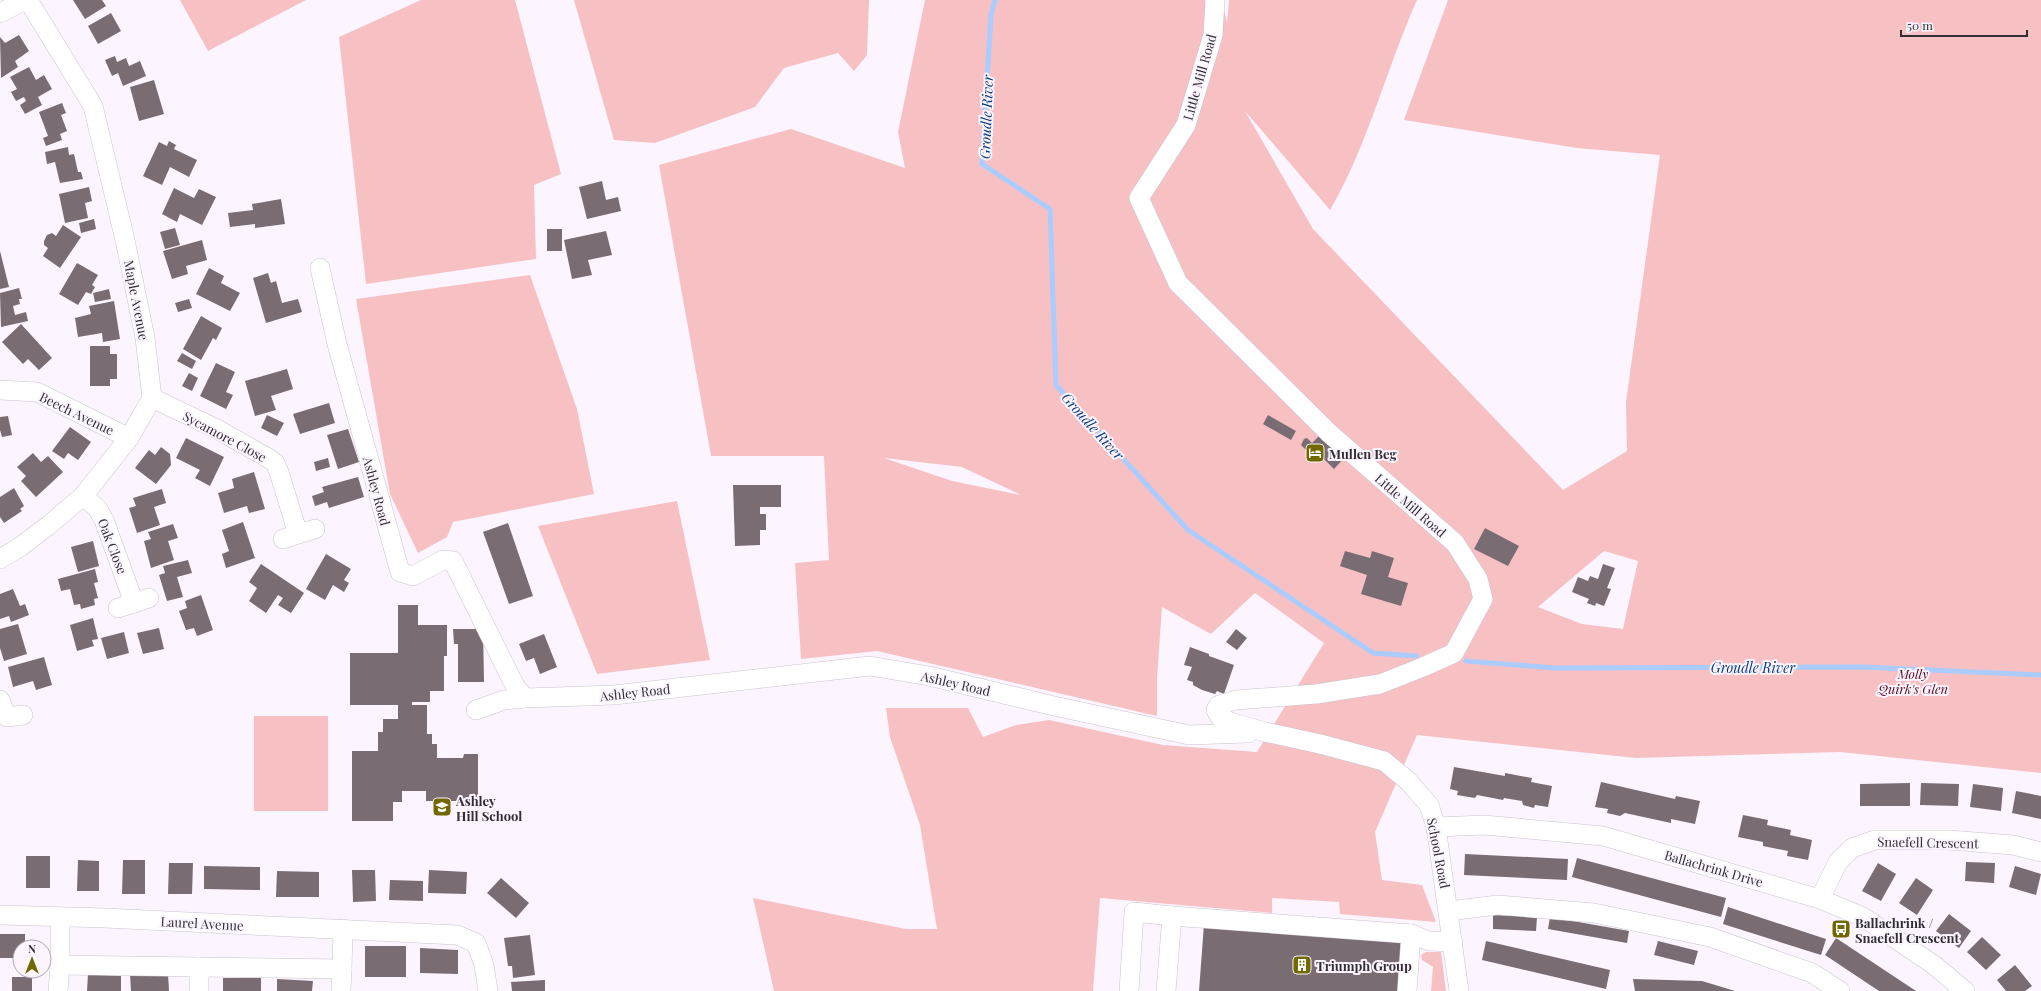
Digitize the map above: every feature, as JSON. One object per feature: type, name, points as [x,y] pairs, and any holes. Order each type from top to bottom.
[{"type":"street","points":[[0,13],[25,0]]},
{"type":"street","name":"Maple Avenue","points":[[28,0],[93,106],[125,240],[145,338],[152,398]]},
{"type":"street","name":"Little Mill Road","points":[[1215,0],[1213,34],[1186,125],[1139,198],[1178,284],[1329,433],[1455,543],[1478,579],[1483,600],[1454,652],[1380,684],[1316,694],[1236,700],[1218,705],[1216,710],[1220,717],[1230,722],[1265,732]]},
{"type":"street","name":"Ashley Road","points":[[320,268],[337,344],[400,572],[413,576],[443,560],[453,561],[515,686],[525,698],[614,695],[870,666],[929,676],[1054,706],[1189,735],[1265,732]]},
{"type":"street","name":"Beech Avenue","points":[[0,390],[37,392],[129,438]]},
{"type":"street","points":[[0,559],[20,547],[49,525],[82,496],[98,479],[129,438],[152,398]]},
{"type":"street","name":"Sycamore Close","points":[[152,398],[215,428],[275,463],[299,534]]},
{"type":"street","name":"Oak Close","points":[[82,496],[97,508],[104,520],[134,603]]},
{"type":"street","points":[[476,710],[504,700],[525,698]]},
{"type":"street","name":"School Road","points":[[1265,732],[1320,744],[1384,761],[1408,781],[1429,805],[1436,827],[1449,911],[1459,991]]},
{"type":"street","name":"Ballachrink Drive","points":[[1436,827],[1484,826],[1603,836],[1820,899],[1863,917],[1934,965],[1965,991]]},
{"type":"street","name":"Snaefell Crescent","points":[[1820,899],[1838,862],[1852,848],[1875,840],[1949,840],[2013,845],[2041,852]]},
{"type":"street","points":[[1449,911],[1498,905],[1608,915],[1710,937],[1812,973],[1840,991]]},
{"type":"street","points":[[1129,991],[1134,912],[1411,934],[1429,941],[1453,942]]},
{"type":"street","name":"Laurel Avenue","points":[[0,916],[60,917],[457,935],[476,943],[484,965],[488,991]]},
{"type":"street","points":[[1166,991],[1172,916]]},
{"type":"street","points":[[58,991],[60,965],[60,917]]},
{"type":"street","points":[[341,991],[343,929]]},
{"type":"street","points":[[1407,991],[1411,934]]},
{"type":"street","points":[[60,965],[342,969]]},
{"type":"street","points":[[199,967],[199,991]]},
{"type":"green space","points":[[180,0],[306,0],[208,51]]},
{"type":"green space","points":[[421,0],[515,0],[561,174],[534,185],[536,259],[366,284],[339,37]]},
{"type":"green space","points":[[574,0],[869,0],[867,55],[854,71],[838,53],[784,68],[755,107],[655,143],[614,140]]},
{"type":"green space","name":"Molly Quirk's Glen","points":[[925,0],[1222,0],[1227,23],[1229,0],[1417,0],[1366,133],[1330,210],[1245,111],[1313,229],[1563,490],[1627,451],[1626,402],[1660,155],[1577,148],[1404,120],[1448,0],[2041,0],[2041,773],[1840,752],[1636,758],[1417,735],[1375,832],[1382,880],[1422,885],[1436,922],[1340,914],[1339,902],[1272,898],[1272,913],[1100,898],[1093,991],[774,991],[753,898],[906,929],[937,929],[920,825],[890,737],[886,708],[968,708],[983,737],[1016,725],[1049,720],[1163,745],[1257,752],[1324,643],[1255,593],[1211,634],[1162,607],[1157,678],[1157,716],[877,651],[801,659],[795,563],[829,560],[824,456],[711,456],[659,165],[791,129],[905,168],[898,132]],"holes":[[[884,458],[962,467],[1021,495],[952,481]],[[1604,551],[1638,561],[1623,629],[1582,624],[1538,607]]]},
{"type":"green space","points":[[530,275],[577,409],[594,494],[453,522],[447,537],[418,553],[390,494],[356,299]]},
{"type":"green space","points":[[677,501],[710,660],[597,674],[538,526]]},
{"type":"green space","points":[[254,716],[328,716],[328,811],[254,811]]},
{"type":"green space","points":[[1426,952],[1441,952],[1446,991],[1431,991],[1433,967],[1422,960],[1421,955]]},
{"type":"building","points":[[73,0],[102,0],[106,6],[85,19]]},
{"type":"building","points":[[111,13],[121,31],[98,44],[88,26]]},
{"type":"building","points":[[19,35],[29,51],[15,61],[18,67],[1,78],[0,37],[5,43]]},
{"type":"building","points":[[115,56],[117,62],[126,58],[129,66],[140,61],[146,76],[123,86],[118,73],[112,76],[105,60]]},
{"type":"building","points":[[29,67],[36,80],[44,75],[52,89],[38,97],[42,105],[25,114],[20,105],[26,101],[24,97],[16,101],[11,92],[17,89],[10,77]]},
{"type":"building","points":[[154,80],[164,114],[139,121],[130,87]]},
{"type":"building","points":[[62,103],[66,113],[61,115],[67,131],[60,134],[62,140],[46,146],[43,138],[48,136],[39,112]]},
{"type":"building","points":[[169,141],[176,145],[174,149],[197,160],[189,177],[170,167],[162,185],[143,176],[159,142],[167,146]]},
{"type":"building","points":[[68,147],[69,155],[74,154],[78,172],[81,172],[83,179],[60,183],[55,162],[47,164],[45,152]]},
{"type":"building","points":[[602,181],[606,200],[618,197],[621,211],[587,219],[579,187]]},
{"type":"building","points":[[89,187],[92,201],[85,203],[88,218],[65,223],[59,194]]},
{"type":"building","points":[[174,188],[194,198],[199,189],[216,197],[202,225],[180,214],[177,222],[162,214]]},
{"type":"building","points":[[281,199],[285,224],[255,228],[255,224],[230,227],[228,213],[253,210],[252,204]]},
{"type":"building","points":[[94,219],[96,229],[81,233],[79,223]]},
{"type":"building","points":[[63,225],[81,237],[60,268],[43,256],[48,248],[44,245],[44,241],[47,235],[52,233],[56,236]]},
{"type":"building","points":[[175,228],[180,245],[165,249],[160,232]]},
{"type":"building","points":[[547,229],[562,229],[562,251],[547,251]]},
{"type":"building","points":[[606,231],[612,255],[588,260],[592,275],[572,279],[564,240]]},
{"type":"building","points":[[202,240],[207,260],[186,266],[188,274],[172,279],[163,251]]},
{"type":"building","points":[[0,251],[9,287],[0,289]]},
{"type":"building","points":[[77,263],[98,275],[92,285],[95,287],[91,294],[86,292],[78,305],[59,294]]},
{"type":"building","points":[[209,268],[224,276],[221,283],[240,293],[230,311],[196,294]]},
{"type":"building","points":[[268,273],[271,283],[276,281],[282,303],[298,299],[302,312],[266,323],[253,278]]},
{"type":"building","points":[[19,288],[22,299],[19,299],[20,304],[13,306],[15,315],[26,312],[28,321],[1,327],[0,293]]},
{"type":"building","points":[[109,289],[111,299],[95,302],[93,293]]},
{"type":"building","points":[[189,299],[192,308],[178,312],[175,303]]},
{"type":"building","points":[[114,301],[120,339],[103,342],[102,333],[78,337],[75,318],[91,314],[89,306]]},
{"type":"building","points":[[201,316],[222,328],[216,340],[213,338],[201,360],[183,349]]},
{"type":"building","points":[[21,324],[52,358],[39,370],[28,359],[23,364],[2,342]]},
{"type":"building","points":[[90,346],[110,346],[110,354],[117,354],[117,379],[110,379],[110,386],[90,386]]},
{"type":"building","points":[[182,353],[196,361],[192,369],[177,361]]},
{"type":"building","points":[[216,363],[235,372],[226,392],[233,395],[226,409],[200,396]]},
{"type":"building","points":[[287,369],[293,389],[271,396],[276,410],[255,416],[245,381]]},
{"type":"building","points":[[189,373],[198,378],[192,391],[182,386]]},
{"type":"building","points":[[329,403],[335,423],[300,434],[293,414]]},
{"type":"building","points":[[267,415],[284,423],[277,436],[261,428]]},
{"type":"building","points":[[1268,415],[1296,431],[1291,440],[1263,424]]},
{"type":"building","points":[[8,416],[12,435],[2,437],[0,430],[0,417]]},
{"type":"building","points":[[70,427],[91,442],[78,460],[68,453],[64,459],[52,451]]},
{"type":"building","points":[[348,429],[359,462],[338,469],[327,435]]},
{"type":"building","points":[[1321,434],[1345,457],[1334,469],[1318,453],[1313,457],[1301,445],[1304,439],[1307,438],[1312,443]]},
{"type":"building","points":[[186,438],[224,457],[210,486],[195,478],[200,470],[176,458]]},
{"type":"building","points":[[161,447],[170,454],[171,465],[156,484],[135,468],[149,450],[155,455]]},
{"type":"building","points":[[33,453],[41,462],[48,456],[63,472],[36,497],[21,481],[26,476],[17,467]]},
{"type":"building","points":[[328,458],[330,467],[316,471],[314,462]]},
{"type":"building","points":[[254,472],[265,509],[249,513],[247,506],[224,513],[218,493],[234,488],[232,479]]},
{"type":"building","points":[[358,477],[364,497],[329,508],[327,502],[315,506],[312,496],[324,492],[322,487]]},
{"type":"building","points":[[733,485],[781,485],[781,507],[760,507],[760,514],[766,514],[766,530],[760,530],[760,545],[735,546]]},
{"type":"building","points":[[14,488],[24,506],[20,509],[22,511],[4,523],[0,517],[0,497]]},
{"type":"building","points":[[162,489],[166,503],[154,507],[160,525],[137,533],[129,508],[136,506],[133,498]]},
{"type":"building","points":[[243,522],[255,558],[226,568],[222,554],[229,551],[222,530]]},
{"type":"building","points":[[508,523],[533,596],[509,604],[483,532]]},
{"type":"building","points":[[173,524],[178,538],[168,541],[174,560],[151,568],[144,541],[151,539],[148,532]]},
{"type":"building","points":[[1485,528],[1519,546],[1508,566],[1474,549]]},
{"type":"building","points":[[93,541],[99,566],[78,572],[71,547]]},
{"type":"building","points":[[1345,551],[1370,558],[1372,551],[1394,558],[1388,577],[1408,583],[1401,606],[1361,594],[1367,575],[1340,566]]},
{"type":"building","points":[[326,554],[351,569],[344,580],[349,583],[344,592],[333,585],[325,600],[306,589]]},
{"type":"building","points":[[188,560],[192,573],[177,577],[183,597],[167,601],[159,575],[165,573],[163,566]]},
{"type":"building","points":[[261,564],[304,593],[291,613],[278,605],[283,598],[278,595],[266,613],[249,601],[257,588],[249,582]]},
{"type":"building","points":[[1603,564],[1615,568],[1607,588],[1611,589],[1604,606],[1596,603],[1595,606],[1587,603],[1589,599],[1572,592],[1578,577],[1588,581],[1590,576],[1598,579]]},
{"type":"building","points":[[95,569],[98,582],[94,583],[98,598],[94,599],[95,605],[81,609],[80,604],[74,605],[70,589],[61,591],[58,579]]},
{"type":"building","points":[[13,589],[20,606],[25,604],[29,615],[11,622],[9,616],[0,619],[0,594]]},
{"type":"building","points":[[201,595],[213,630],[197,636],[194,628],[186,630],[179,611],[187,608],[185,601]]},
{"type":"building","points":[[398,605],[418,605],[418,625],[447,625],[447,656],[444,656],[444,691],[430,691],[430,702],[412,702],[412,705],[427,705],[427,734],[432,734],[432,744],[437,744],[437,758],[463,758],[464,754],[478,754],[478,807],[458,807],[458,801],[426,801],[426,791],[402,791],[402,802],[393,802],[393,821],[352,821],[352,751],[378,751],[378,732],[383,732],[383,719],[398,719],[398,705],[350,705],[350,653],[398,653]]},
{"type":"building","points":[[93,618],[98,639],[92,640],[94,646],[77,651],[70,625]]},
{"type":"building","points":[[18,624],[27,654],[4,661],[0,648],[0,629]]},
{"type":"building","points":[[159,628],[164,649],[143,654],[137,633]]},
{"type":"building","points":[[453,629],[483,629],[484,682],[458,682],[458,644],[454,644]]},
{"type":"building","points":[[1236,629],[1247,638],[1237,650],[1226,642]]},
{"type":"building","points":[[124,632],[129,653],[107,659],[101,638]]},
{"type":"building","points":[[544,634],[557,667],[540,674],[534,658],[526,661],[519,644]]},
{"type":"building","points":[[1190,647],[1234,665],[1224,694],[1217,691],[1215,694],[1202,690],[1193,685],[1193,682],[1187,680],[1192,667],[1184,665]]},
{"type":"building","points":[[44,657],[52,685],[36,690],[33,681],[13,687],[8,667]]},
{"type":"building","points":[[1454,767],[1505,776],[1505,773],[1532,778],[1531,782],[1552,786],[1548,807],[1535,805],[1534,808],[1523,805],[1522,801],[1504,798],[1503,800],[1477,795],[1475,798],[1457,795],[1458,791],[1450,789]]},
{"type":"building","points":[[1601,782],[1675,799],[1676,796],[1700,801],[1695,824],[1671,819],[1671,823],[1625,813],[1620,816],[1607,813],[1608,809],[1595,807]]},
{"type":"building","points":[[1910,783],[1910,806],[1860,806],[1860,784]]},
{"type":"building","points":[[1921,783],[1959,784],[1958,806],[1920,805]]},
{"type":"building","points":[[1973,784],[2003,788],[2001,811],[1970,807]]},
{"type":"building","points":[[2016,791],[2041,796],[2041,819],[2012,813]]},
{"type":"building","points":[[1743,815],[1768,820],[1767,825],[1791,830],[1790,835],[1812,840],[1808,860],[1787,856],[1788,851],[1763,846],[1763,842],[1738,837]]},
{"type":"building","points":[[1465,854],[1568,859],[1567,880],[1464,875]]},
{"type":"building","points":[[26,856],[50,856],[50,888],[26,888]]},
{"type":"building","points":[[1577,858],[1726,898],[1721,917],[1572,877]]},
{"type":"building","points":[[78,860],[99,861],[99,891],[77,891]]},
{"type":"building","points":[[123,860],[145,860],[145,894],[122,894]]},
{"type":"building","points":[[1966,862],[1995,863],[1994,883],[1965,881]]},
{"type":"building","points":[[169,863],[193,863],[192,894],[168,894]]},
{"type":"building","points":[[1878,863],[1896,874],[1881,901],[1862,891]]},
{"type":"building","points":[[204,866],[260,867],[260,890],[204,889]]},
{"type":"building","points":[[2015,866],[2041,874],[2036,895],[2009,887]]},
{"type":"building","points":[[352,870],[375,870],[376,901],[353,902]]},
{"type":"building","points":[[429,870],[467,872],[466,894],[428,893]]},
{"type":"building","points":[[277,871],[319,872],[319,897],[276,897]]},
{"type":"building","points":[[501,878],[529,903],[516,918],[487,893]]},
{"type":"building","points":[[1916,878],[1933,890],[1917,915],[1899,903]]},
{"type":"building","points":[[390,880],[423,881],[423,901],[389,900]]},
{"type":"building","points":[[1728,907],[1826,939],[1821,955],[1723,924]]},
{"type":"building","points":[[1949,914],[1971,931],[1959,948],[1936,931]]},
{"type":"building","points":[[1493,915],[1537,917],[1536,931],[1493,929]]},
{"type":"building","points":[[1550,917],[1629,931],[1627,943],[1548,929]]},
{"type":"building","name":"Triumph Group","points":[[1204,924],[1405,939],[1401,991],[1199,991]]},
{"type":"building","points":[[0,934],[25,934],[25,939],[12,939],[12,958],[0,958]]},
{"type":"building","points":[[530,935],[535,975],[513,978],[512,966],[508,966],[504,938]]},
{"type":"building","points":[[1982,937],[2001,955],[1986,970],[1967,952]]},
{"type":"building","points":[[1836,938],[1916,991],[1879,991],[1825,955]]},
{"type":"building","points":[[1486,941],[1610,970],[1606,989],[1482,960]]},
{"type":"building","points":[[1658,941],[1698,951],[1694,965],[1654,955]]},
{"type":"building","points":[[365,946],[406,946],[406,977],[365,977]]},
{"type":"building","points":[[420,948],[458,950],[458,974],[420,973]]},
{"type":"building","points":[[2015,965],[2032,986],[2025,991],[2006,991],[1997,980]]},
{"type":"building","points":[[168,973],[169,991],[131,991],[130,974]]},
{"type":"building","points":[[88,974],[121,976],[121,991],[87,991]]},
{"type":"building","points":[[223,978],[261,978],[261,991],[223,991]]},
{"type":"building","points":[[12,979],[32,979],[32,991],[12,991]]},
{"type":"building","points":[[277,979],[313,981],[312,991],[277,991]]},
{"type":"building","points":[[1633,979],[1702,981],[1735,991],[1635,991]]},
{"type":"building","points":[[545,980],[545,991],[512,991],[511,982]]},
{"type":"waterway","name":"Groudle River","points":[[995,0],[991,15],[982,164],[1050,209],[1056,385],[1188,530],[1373,653],[1416,656]]},
{"type":"waterway","name":"Groudle River","points":[[1466,661],[1555,668],[1864,667],[2041,675]]},
{"type":"place","name":"Mullen Beg","points":[[1315,453]]},
{"type":"place","name":"Ashley Hill School","points":[[442,807]]},
{"type":"place","name":"Ballachrink / Snaefell Crescent","points":[[1841,929]]},
{"type":"place","name":"Triumph Group","points":[[1302,965]]}]
